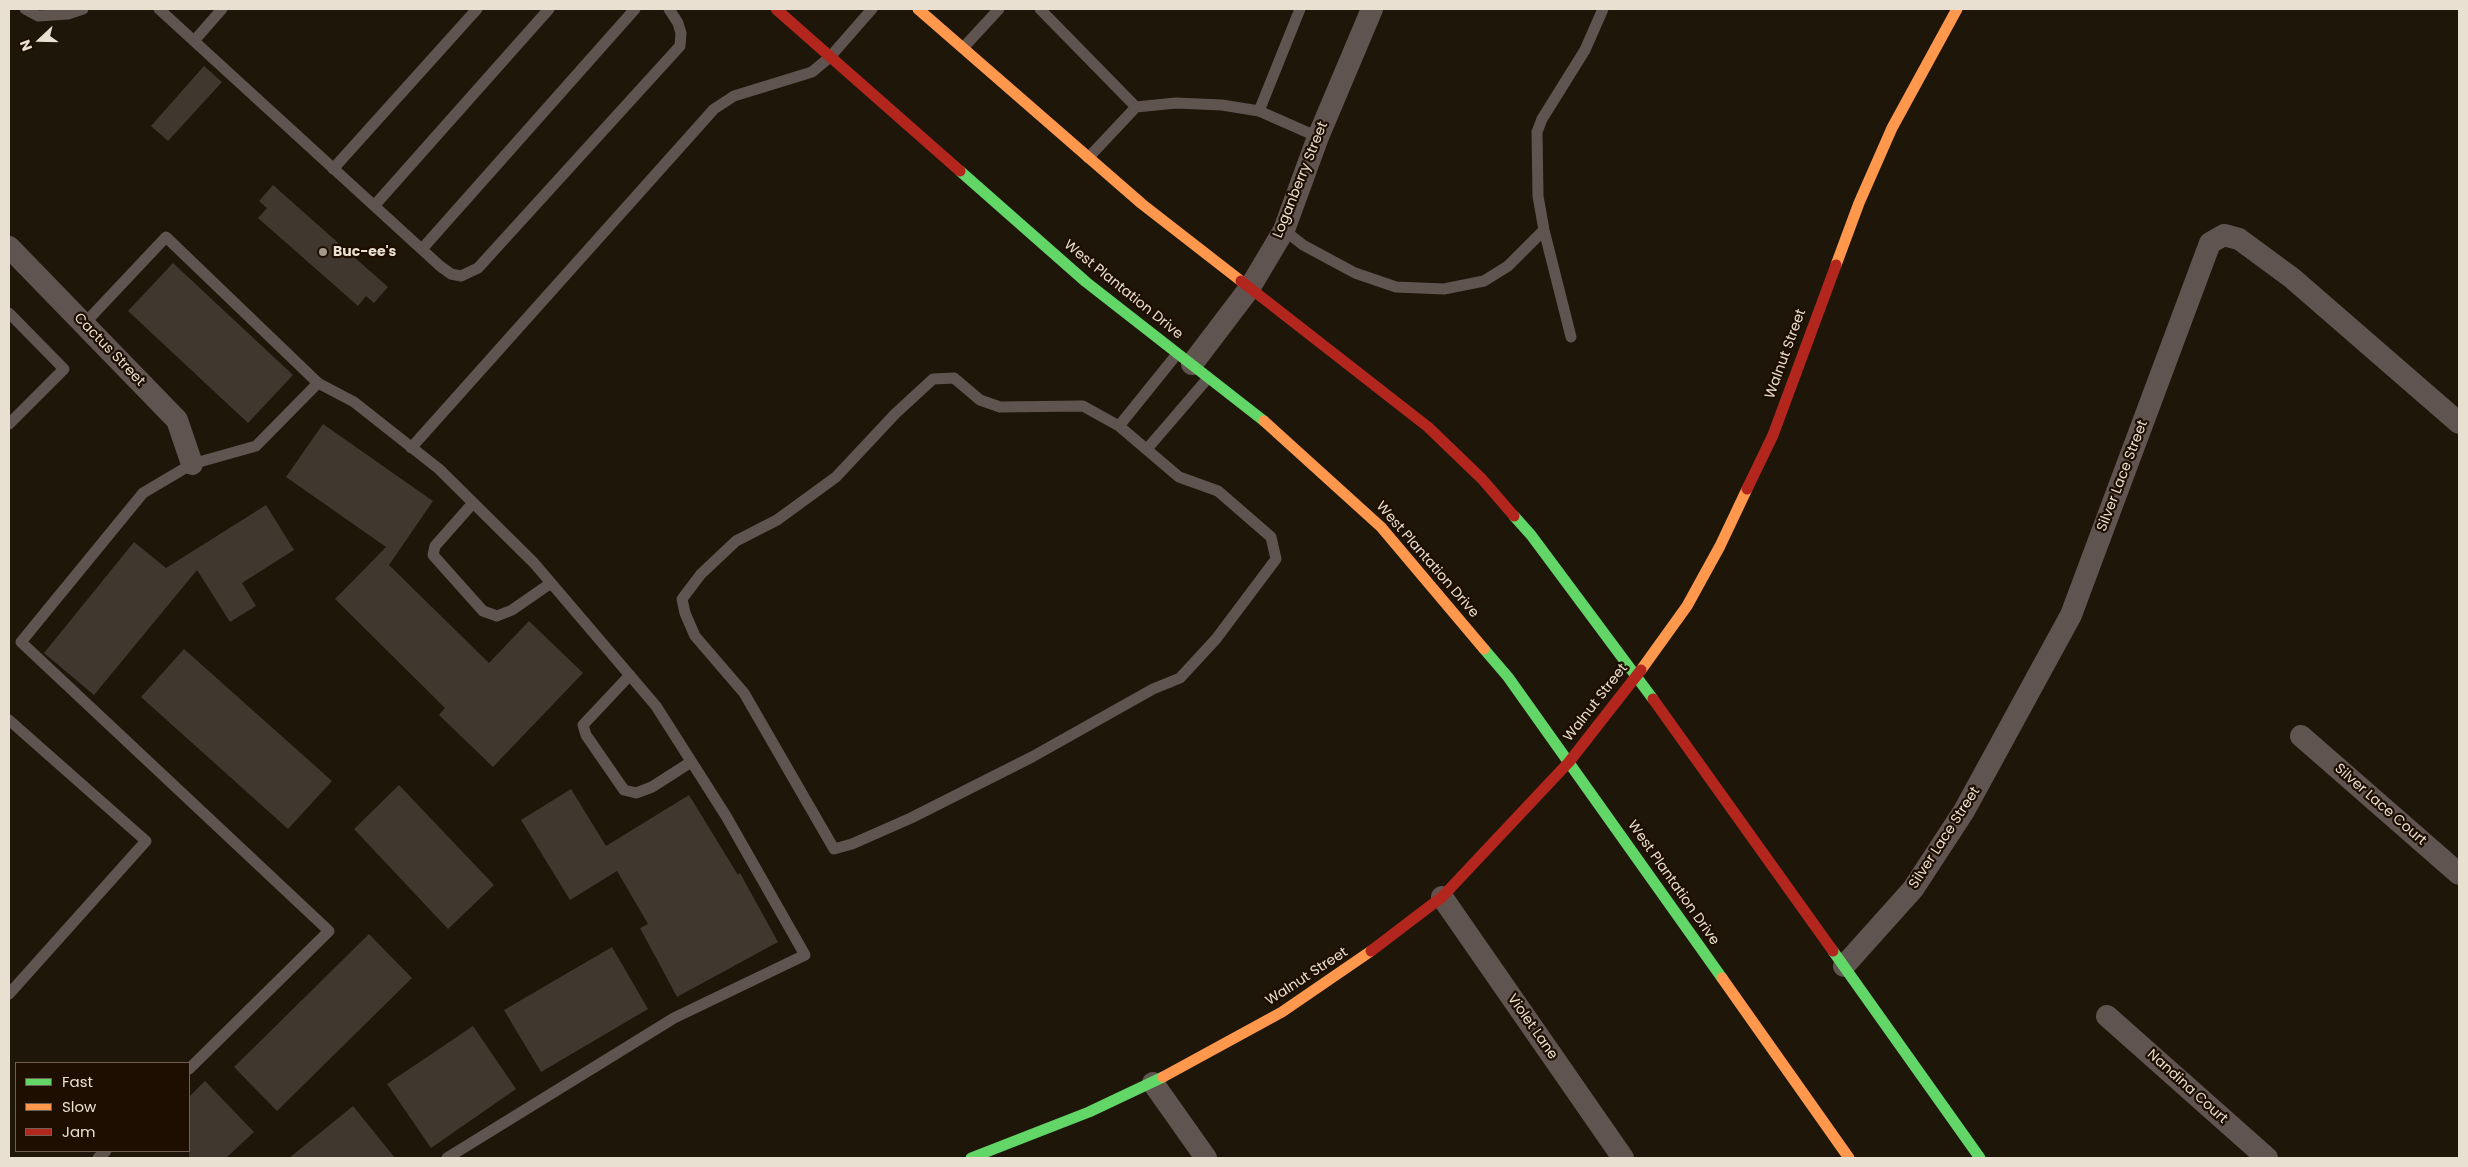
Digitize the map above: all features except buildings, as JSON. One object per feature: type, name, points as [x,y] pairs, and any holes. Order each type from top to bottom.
[{"type":"main road","name":"West Plantation Drive","points":[[776,9],[1086,282],[1270,426],[1381,527],[1508,677],[1849,1158]]},
{"type":"main road","points":[[918,9],[1088,158],[1249,289],[1428,427],[1482,479],[1531,535],[1637,676],[1980,1158]]},
{"type":"main road","name":"Walnut Street","points":[[971,1158],[1089,1112],[1153,1083],[1282,1012],[1355,964],[1442,897],[1569,762],[1637,676],[1687,606],[1720,546],[1772,435],[1859,203],[1892,128],[1957,9]]},
{"type":"street","name":"Loganberry Street","points":[[1192,365],[1249,289],[1284,230],[1318,137],[1372,9]]},
{"type":"street","name":"Silver Lace Street","points":[[1844,966],[1913,889],[1964,812],[2071,615],[2210,243],[2224,234],[2239,239],[2292,278],[2459,423]]},
{"type":"street","name":"Cactus Street","points":[[11,255],[84,324],[177,420],[192,464]]},
{"type":"street","name":"Silver Lace Court","points":[[2300,736],[2459,874]]},
{"type":"street","name":"Violet Lane","points":[[1442,897],[1623,1158]]},
{"type":"street","name":"Nandina Court","points":[[2107,1016],[2267,1158]]},
{"type":"street","points":[[1153,1083],[1206,1158]]},
{"type":"lane","points":[[25,9],[38,16],[82,9]]},
{"type":"lane","points":[[159,9],[422,249],[451,274],[461,276],[478,268],[680,46],[681,33],[678,23],[669,9]]},
{"type":"lane","points":[[194,41],[222,9]]},
{"type":"lane","points":[[334,169],[477,9]]},
{"type":"lane","points":[[374,206],[549,9]]},
{"type":"lane","points":[[422,249],[635,9]]},
{"type":"lane","points":[[411,448],[714,109],[734,96],[812,72],[830,56],[872,9]]},
{"type":"lane","points":[[963,49],[999,9]]},
{"type":"lane","points":[[1040,9],[1136,107]]},
{"type":"lane","points":[[1259,111],[1300,9]]},
{"type":"lane","points":[[1571,337],[1544,230],[1538,196],[1538,132],[1542,119],[1585,50],[1603,9]]},
{"type":"lane","points":[[1088,158],[1136,107],[1186,104],[1222,105],[1259,111],[1318,137]]},
{"type":"lane","points":[[1284,230],[1303,245],[1355,273],[1396,288],[1444,290],[1484,281],[1508,266],[1544,230]]},
{"type":"lane","points":[[84,324],[166,236],[318,383],[354,402],[439,469],[551,583],[656,706],[726,816],[805,955],[674,1018],[447,1158]]},
{"type":"lane","points":[[9,313],[64,369],[9,424]]},
{"type":"lane","points":[[1119,426],[1192,365]]},
{"type":"lane","points":[[1147,449],[1192,365]]},
{"type":"lane","points":[[954,378],[980,400],[1000,407],[1083,406],[1119,426],[1180,477],[1218,491],[1271,537],[1276,559],[1216,640],[1180,678],[1153,689],[1032,757],[911,818],[852,844],[834,849],[744,693],[695,636],[685,613],[682,599],[701,574],[736,541],[778,520],[836,478],[895,414],[933,379],[954,378]]},
{"type":"lane","points":[[190,1068],[329,931],[21,642],[142,493],[192,464],[256,446],[318,383]]},
{"type":"lane","points":[[473,503],[435,546],[433,556],[483,611],[497,616],[512,610],[551,583]]},
{"type":"lane","points":[[630,675],[583,726],[586,735],[624,790],[636,793],[652,786],[691,762]]},
{"type":"lane","points":[[9,720],[146,841],[9,994]]},
{"type":"traffic: fast","points":[[960,171],[1086,282],[1264,421]]},
{"type":"traffic: fast","points":[[1514,516],[1531,535],[1653,699]]},
{"type":"traffic: fast","points":[[1484,649],[1508,677],[1722,978]]},
{"type":"traffic: fast","points":[[1833,951],[1980,1158]]},
{"type":"traffic: fast","points":[[971,1158],[1089,1112],[1163,1077]]},
{"type":"traffic: slow","points":[[918,9],[1142,204],[1241,281]]},
{"type":"traffic: slow","points":[[1836,265],[1859,203],[1892,128],[1957,9]]},
{"type":"traffic: slow","points":[[1264,421],[1381,527],[1484,649]]},
{"type":"traffic: slow","points":[[1641,670],[1687,606],[1720,546],[1747,489]]},
{"type":"traffic: slow","points":[[1163,1077],[1282,1012],[1371,951]]},
{"type":"traffic: slow","points":[[1722,978],[1849,1158]]},
{"type":"traffic: jam","points":[[776,9],[960,171]]},
{"type":"traffic: jam","points":[[1747,489],[1773,435],[1836,265]]},
{"type":"traffic: jam","points":[[1241,281],[1428,427],[1482,479],[1514,516]]},
{"type":"traffic: jam","points":[[1371,951],[1442,897],[1569,762],[1641,670]]},
{"type":"traffic: jam","points":[[1653,699],[1833,951]]},
{"type":"place","name":"Buc-ee's","points":[[323,252]]}]
